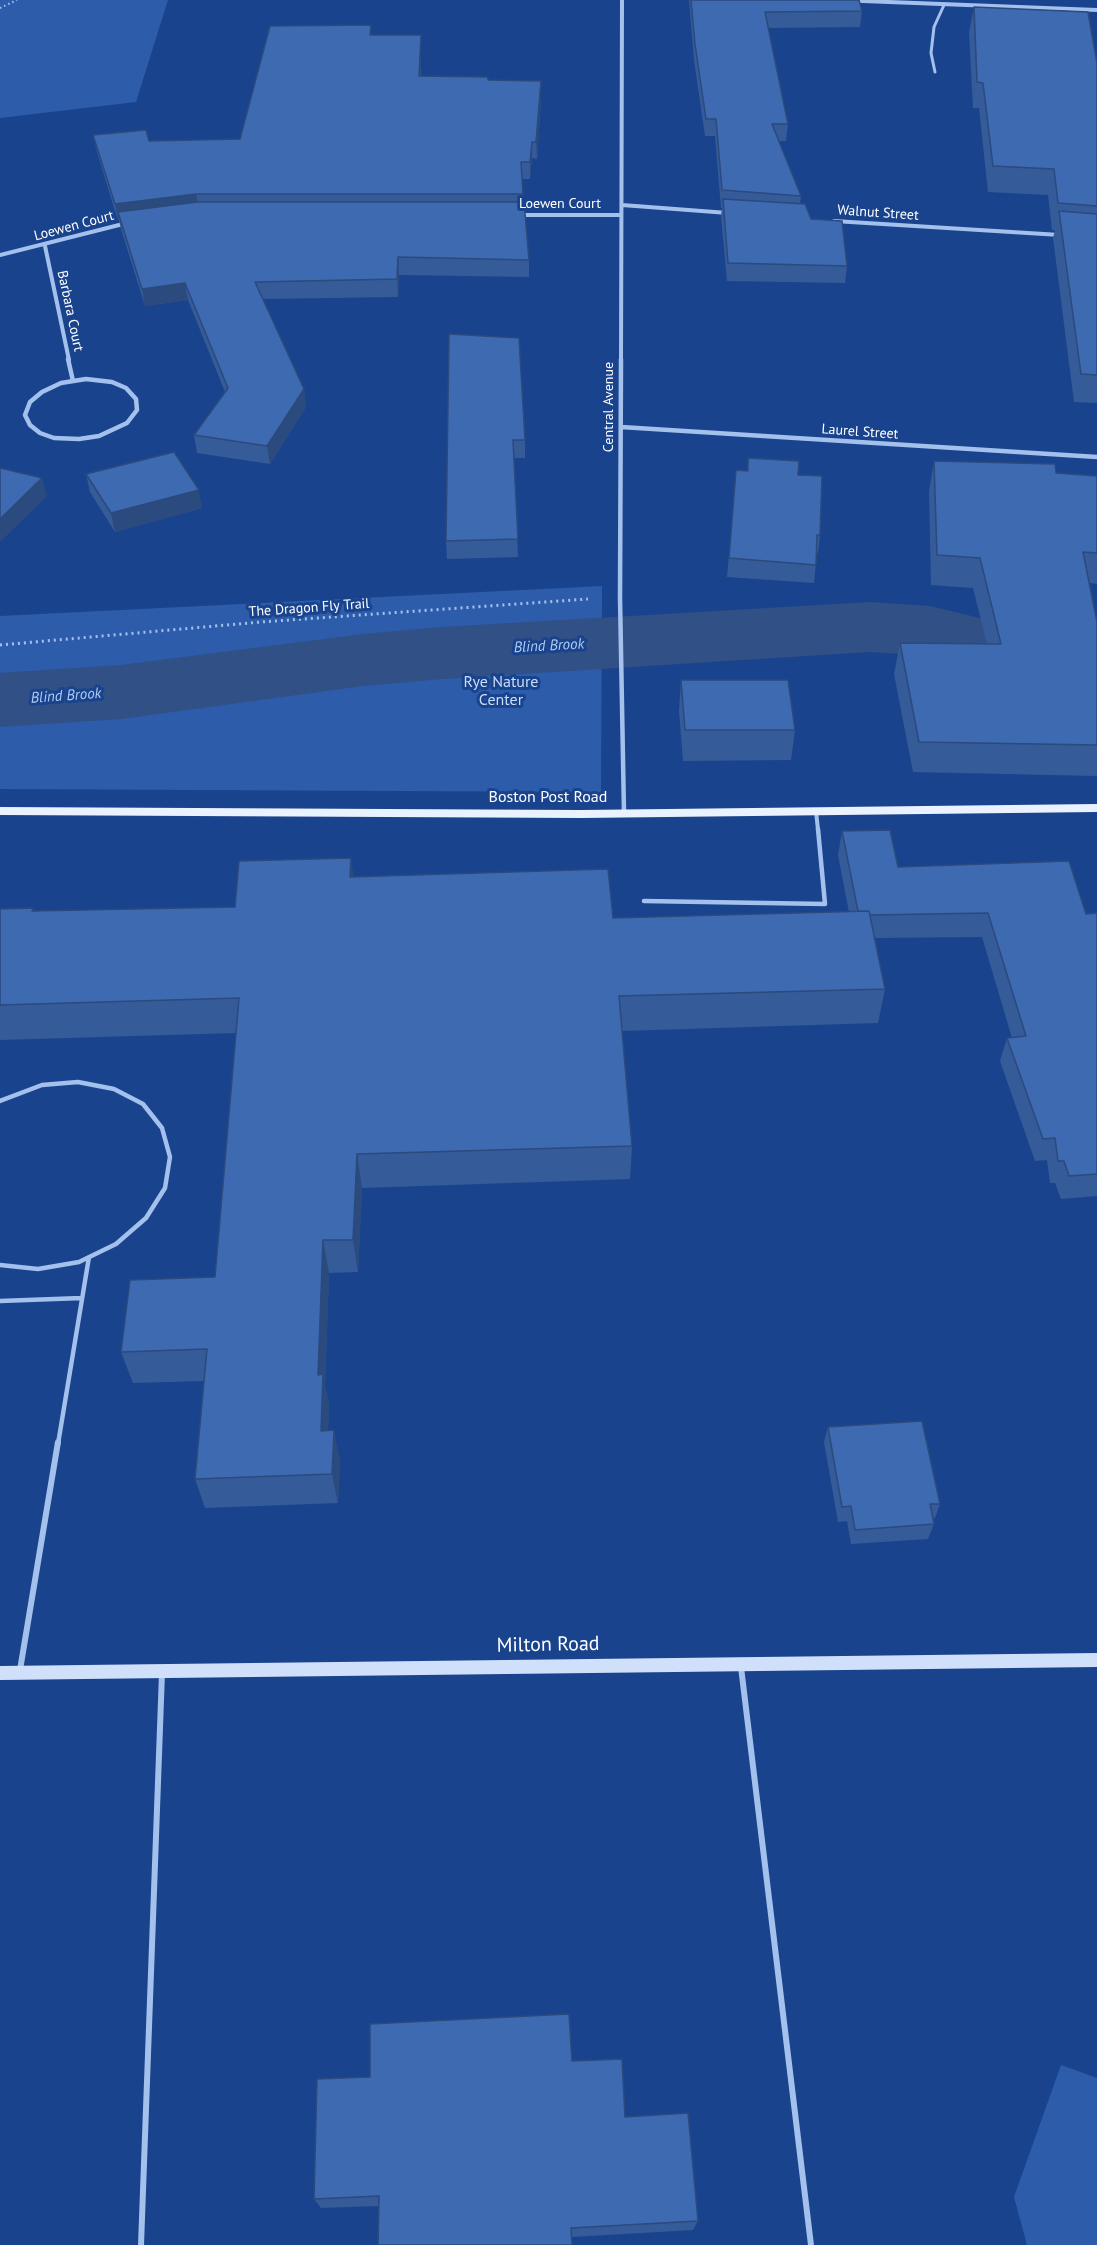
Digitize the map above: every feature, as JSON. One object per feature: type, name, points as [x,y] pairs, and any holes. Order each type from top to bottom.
[{"type":"main road","name":"Boston Post Road","points":[[0,811],[624,813],[1097,808]]},
{"type":"street","name":"Central Avenue","points":[[622,0],[620,597],[624,813]]},
{"type":"street","points":[[837,0],[1097,10]]},
{"type":"street","points":[[622,205],[738,214]]},
{"type":"street","name":"Loewen Court","points":[[516,215],[621,214]]},
{"type":"street","name":"Loewen Court","points":[[0,255],[45,246],[137,221]]},
{"type":"street","name":"Walnut Street","points":[[832,221],[1064,235]]},
{"type":"street","name":"Barbara Court","points":[[45,246],[73,381]]},
{"type":"street","points":[[86,379],[112,382],[126,388],[136,399],[137,410],[127,423],[114,431],[79,439],[54,438],[40,433],[30,425],[25,415],[30,402],[42,392],[73,381],[86,379]]},
{"type":"street","name":"Laurel Street","points":[[621,427],[1097,457]]},
{"type":"street","name":"Milton Road","points":[[0,1673],[1097,1660]]},
{"type":"lane","points":[[971,0],[972,6]]},
{"type":"lane","points":[[935,72],[931,53],[934,27],[944,5]]},
{"type":"lane","points":[[644,901],[825,904],[816,811]]},
{"type":"lane","points":[[0,1101],[42,1085],[78,1082],[114,1089],[143,1104],[162,1128],[170,1157],[165,1188],[146,1218],[116,1244],[79,1262],[38,1269],[0,1265]]},
{"type":"lane","points":[[20,1672],[88,1257]]},
{"type":"lane","points":[[0,1301],[82,1298]]},
{"type":"lane","points":[[740,1664],[811,2245]]},
{"type":"lane","points":[[141,2245],[162,1670]]},
{"type":"path","points":[[0,8],[17,0]]},
{"type":"path","name":"The Dragon Fly Trail","points":[[0,645],[261,622],[620,597]]},
{"type":"green space","points":[[0,0],[168,0],[136,102],[0,118]]},
{"type":"green space","name":"Rye Nature Center","points":[[602,586],[601,792],[0,789],[0,616]]},
{"type":"green space","points":[[1061,2065],[1097,2078],[1097,2245],[1027,2245],[1014,2197]]},
{"type":"building","points":[[691,0],[859,0],[862,11],[765,12],[788,124],[772,124],[801,196],[722,190],[716,119],[706,119]]},
{"type":"building","points":[[974,7],[1088,12],[1097,63],[1097,206],[1058,203],[1054,169],[993,166],[983,83],[977,82]]},
{"type":"building","points":[[371,25],[370,35],[421,35],[419,76],[488,77],[488,80],[541,81],[536,142],[532,142],[530,162],[521,162],[523,194],[196,194],[115,204],[93,135],[146,130],[149,141],[240,139],[270,26]]},
{"type":"building","points":[[723,199],[805,204],[811,219],[842,221],[847,266],[728,263]]},
{"type":"building","points":[[197,202],[524,202],[529,260],[398,257],[397,279],[255,282],[304,389],[267,446],[194,435],[228,388],[185,283],[142,289],[118,212]]},
{"type":"building","points":[[1059,211],[1097,214],[1097,375],[1081,374]]},
{"type":"building","points":[[449,334],[519,338],[525,440],[513,440],[518,539],[446,541]]},
{"type":"building","points":[[174,452],[199,490],[111,513],[86,474]]},
{"type":"building","points":[[748,458],[799,461],[798,475],[822,476],[820,535],[817,535],[816,565],[729,558],[736,470],[748,471]]},
{"type":"building","points":[[934,461],[1055,464],[1056,473],[1097,476],[1097,553],[1083,552],[1097,622],[1097,745],[919,742],[900,643],[1001,644],[980,558],[937,555]]},
{"type":"building","points":[[0,468],[42,478],[0,519]]},
{"type":"building","points":[[681,680],[788,680],[795,730],[685,730]]},
{"type":"building","points":[[890,830],[898,867],[1069,861],[1086,914],[1097,913],[1097,1174],[1069,1176],[1064,1161],[1058,1161],[1055,1138],[1043,1139],[1007,1038],[1026,1036],[988,913],[870,915],[869,911],[858,911],[842,831]]},
{"type":"building","points":[[351,858],[350,877],[608,869],[613,918],[869,911],[885,989],[619,996],[632,1146],[357,1154],[353,1240],[323,1240],[318,1375],[323,1374],[321,1431],[334,1430],[332,1474],[195,1479],[207,1349],[121,1352],[130,1280],[215,1277],[239,998],[0,1005],[0,909],[33,908],[32,911],[235,907],[239,861]]},
{"type":"building","points":[[922,1421],[940,1504],[930,1504],[934,1524],[855,1530],[851,1506],[842,1507],[828,1427]]},
{"type":"building","points":[[569,2014],[572,2061],[622,2059],[625,2117],[688,2113],[698,2221],[571,2228],[572,2245],[378,2245],[379,2196],[314,2199],[317,2079],[370,2077],[370,2024]]},
{"type":"waterway","name":"Blind Brook","points":[[0,700],[121,692],[363,660],[442,653],[870,627],[930,631],[1017,653],[1097,659]]}]
